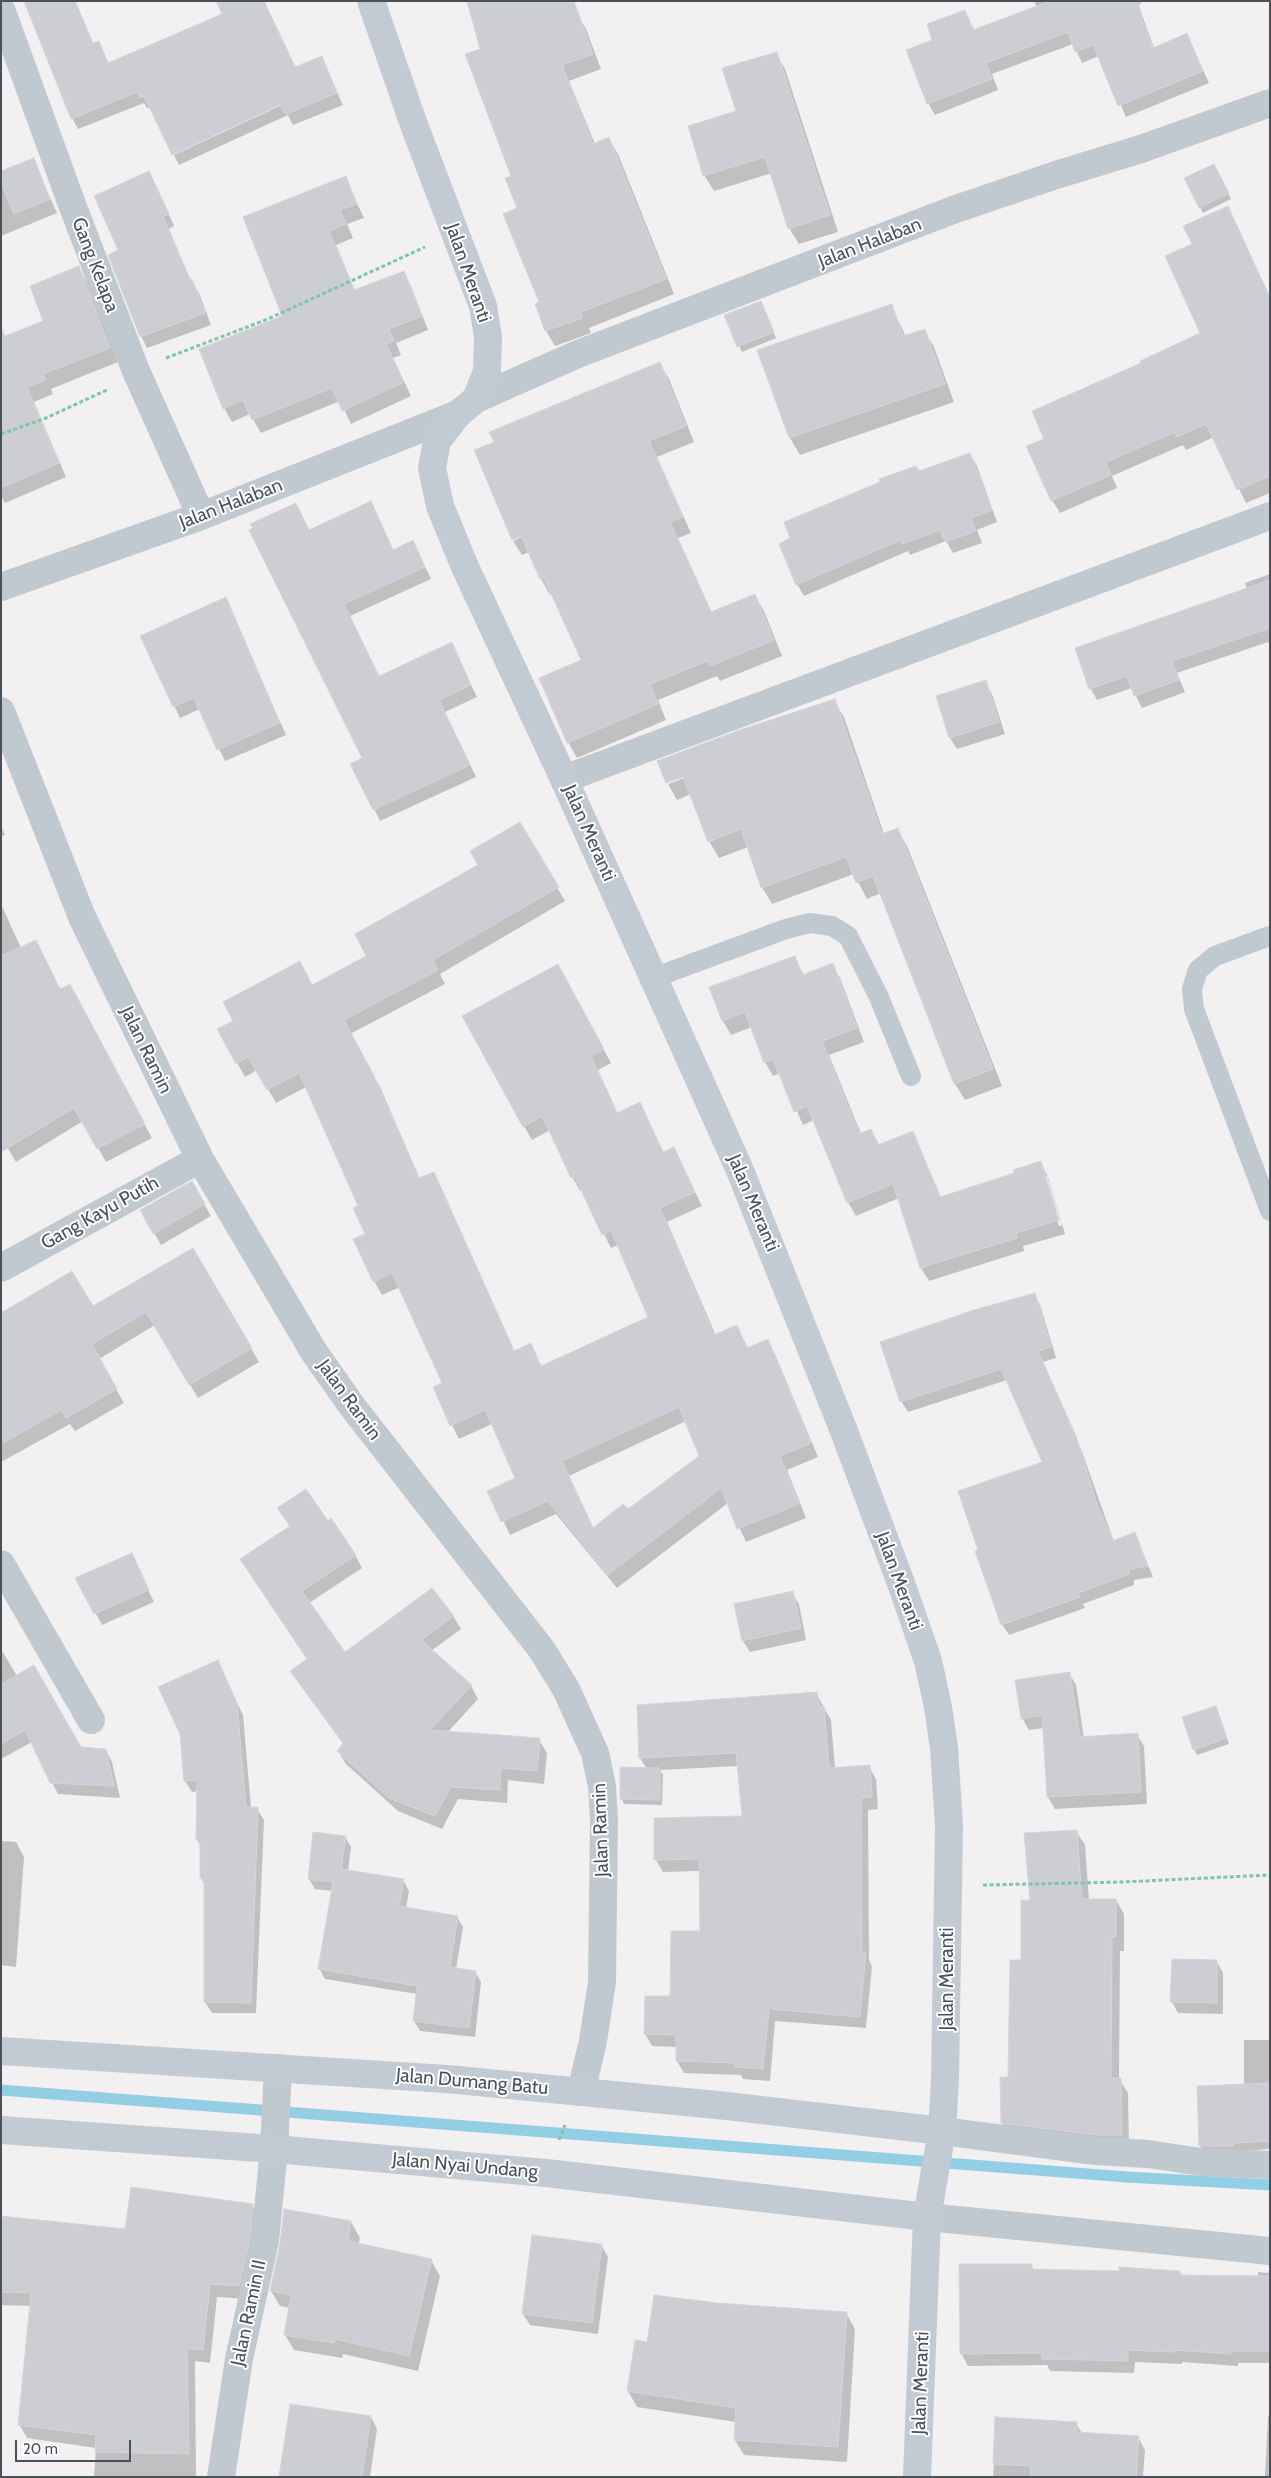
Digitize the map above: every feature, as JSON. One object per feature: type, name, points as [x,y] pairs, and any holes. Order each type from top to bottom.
[{"type":"street","name":"Jalan Meranti","points":[[371,1],[454,232],[483,306],[488,337],[487,371],[467,407],[437,441],[432,468],[440,506],[465,567],[564,779],[739,1168],[775,1254],[842,1426],[928,1661],[938,1707],[947,1785],[947,2001],[940,2143],[929,2205],[917,2477]]},
{"type":"street","name":"Gang Kelapa","points":[[1,9],[73,207],[136,371],[202,516]]},
{"type":"street","name":"Jalan Halaban","points":[[1,587],[202,516],[467,407],[578,354],[953,210],[1056,174],[1141,149],[1270,103]]},
{"type":"street","points":[[564,779],[1270,516]]},
{"type":"street","name":"Jalan Ramin","points":[[1,711],[82,917],[200,1159],[314,1352],[352,1406],[542,1650],[566,1689],[595,1753],[602,1786],[604,1818],[602,1982],[593,2041],[581,2092]]},
{"type":"street","name":"Gang Kayu Putih","points":[[1,1268],[200,1159]]},
{"type":"street","points":[[1,1564],[92,1720]]},
{"type":"street","name":"Jalan Dumang Batu","points":[[1,2050],[277,2078],[447,2079],[727,2106],[940,2143]]},
{"type":"street","name":"Jalan Ramin II","points":[[221,2477],[239,2360],[264,2241],[274,2140],[277,2078]]},
{"type":"street","name":"Jalan Nyai Undang","points":[[1,2130],[274,2140],[546,2173],[929,2205]]},
{"type":"street","points":[[940,2143],[1148,2154],[1201,2162],[1270,2165]]},
{"type":"street","points":[[929,2205],[1270,2251]]},
{"type":"lane","points":[[653,978],[786,929],[810,923],[832,926],[848,936],[878,995],[910,1076]]},
{"type":"lane","points":[[1270,936],[1215,956],[1198,970],[1192,989],[1194,1009],[1270,1211]]},
{"type":"path","points":[[1,434],[46,418],[108,390],[136,371],[268,319],[454,232]]},
{"type":"path","points":[[947,1884],[1014,1886],[1270,1875]]},
{"type":"path","points":[[559,2142],[569,2116]]},
{"type":"building","points":[[24,1],[75,1],[93,43],[99,41],[108,63],[222,14],[216,1],[264,1],[295,67],[322,56],[337,93],[286,114],[280,105],[172,155],[144,96],[140,98],[137,92],[71,119]]},
{"type":"building","points":[[467,1],[574,1],[593,54],[562,65],[593,144],[609,137],[666,279],[581,312],[583,318],[545,331],[535,304],[539,302],[503,214],[517,208],[505,178],[511,176],[465,54],[480,49]]},
{"type":"building","points":[[1050,1],[1140,1],[1141,4],[1137,6],[1153,48],[1187,33],[1203,71],[1118,106],[1093,45],[1075,52],[1068,32],[986,63],[992,79],[927,104],[906,50],[932,40],[927,24],[965,10],[973,30]]},
{"type":"building","points":[[777,52],[830,215],[788,229],[765,157],[703,176],[688,126],[736,111],[722,68]]},
{"type":"building","points":[[34,158],[50,199],[14,214],[1,183],[1,171]]},
{"type":"building","points":[[1214,164],[1229,193],[1199,208],[1184,178]]},
{"type":"building","points":[[149,171],[169,214],[163,217],[190,280],[192,279],[205,313],[140,337],[108,255],[118,250],[94,196]]},
{"type":"building","points":[[346,176],[357,204],[340,210],[346,224],[329,231],[354,290],[404,271],[422,316],[389,329],[394,341],[386,344],[404,382],[342,411],[332,388],[252,420],[243,400],[223,409],[199,349],[282,316],[243,217]]},
{"type":"building","points":[[1228,206],[1270,298],[1270,476],[1237,490],[1206,424],[1177,437],[1175,432],[1106,462],[1111,475],[1051,501],[1026,446],[1044,439],[1032,411],[1141,363],[1140,361],[1200,333],[1165,256],[1192,244],[1183,226]]},
{"type":"building","points":[[79,266],[110,348],[43,374],[46,380],[27,387],[59,463],[1,488],[1,328],[5,336],[43,321],[30,286]]},
{"type":"building","points":[[761,301],[774,332],[737,347],[724,315]]},
{"type":"building","points":[[892,304],[903,336],[925,329],[945,384],[789,438],[757,350]]},
{"type":"building","points":[[660,362],[686,426],[649,441],[683,517],[670,522],[711,612],[755,594],[774,640],[710,666],[708,661],[650,684],[658,704],[567,743],[539,678],[581,660],[544,578],[540,579],[521,536],[512,540],[474,450],[494,442],[489,432]]},
{"type":"building","points":[[970,453],[992,510],[971,518],[976,531],[945,542],[940,530],[902,544],[901,540],[796,585],[779,544],[790,538],[784,522],[880,482],[879,479],[916,466],[919,471]]},
{"type":"building","points":[[371,501],[393,550],[413,540],[425,567],[344,604],[379,676],[452,642],[471,685],[439,700],[470,765],[373,810],[350,764],[362,758],[249,530],[253,528],[250,524],[296,503],[309,530]]},
{"type":"building","points":[[1270,580],[1270,628],[1172,661],[1179,680],[1134,696],[1127,676],[1089,689],[1075,648]]},
{"type":"building","points":[[226,597],[280,723],[217,750],[194,698],[173,707],[140,636]]},
{"type":"building","points":[[986,680],[999,722],[949,738],[936,696]]},
{"type":"building","points":[[835,699],[882,834],[898,828],[993,1069],[954,1084],[873,876],[856,883],[846,857],[761,888],[741,829],[708,842],[683,777],[666,783],[657,761],[737,731]]},
{"type":"building","points":[[520,822],[559,887],[433,960],[438,970],[344,1020],[372,1072],[419,1178],[434,1172],[514,1351],[531,1343],[541,1366],[648,1317],[611,1231],[602,1235],[575,1177],[571,1178],[542,1116],[523,1127],[462,1016],[558,964],[604,1049],[591,1056],[617,1113],[640,1102],[663,1152],[674,1147],[695,1192],[660,1208],[714,1335],[737,1325],[747,1348],[768,1339],[811,1443],[780,1456],[799,1504],[737,1529],[721,1488],[608,1575],[548,1501],[501,1522],[487,1491],[515,1478],[485,1410],[450,1426],[433,1387],[442,1383],[392,1273],[373,1282],[353,1239],[365,1234],[353,1208],[358,1206],[299,1073],[267,1090],[248,1057],[236,1064],[217,1029],[233,1021],[223,1002],[300,961],[312,985],[366,956],[355,934],[478,865],[470,851]],"holes":[[[679,1407],[699,1456],[628,1509],[623,1504],[593,1528],[562,1461]]]},
{"type":"building","points":[[36,940],[60,989],[70,984],[145,1124],[97,1149],[74,1108],[1,1152],[1,956]]},
{"type":"building","points":[[795,956],[802,975],[833,963],[857,1028],[822,1041],[859,1134],[871,1129],[878,1145],[913,1131],[940,1197],[1014,1173],[1013,1170],[1041,1161],[1059,1220],[1016,1233],[1017,1238],[920,1268],[893,1184],[847,1203],[807,1106],[794,1112],[773,1059],[764,1063],[745,1012],[722,1021],[709,987]]},
{"type":"building","points":[[192,1181],[205,1204],[153,1234],[140,1210]]},
{"type":"building","points":[[193,1248],[252,1348],[189,1385],[146,1312],[92,1344],[117,1389],[66,1418],[61,1410],[1,1444],[1,1313],[72,1271],[93,1306]]},
{"type":"building","points":[[1035,1293],[1051,1347],[1038,1351],[1076,1436],[1097,1504],[1113,1541],[1135,1532],[1148,1566],[1129,1569],[1129,1574],[1078,1593],[1080,1597],[1001,1625],[975,1551],[978,1550],[958,1491],[1042,1462],[1001,1369],[900,1402],[880,1342],[974,1310]]},
{"type":"building","points":[[306,1489],[328,1521],[331,1518],[356,1555],[302,1591],[345,1652],[432,1588],[454,1616],[421,1640],[472,1685],[430,1730],[540,1738],[537,1771],[501,1768],[500,1790],[451,1787],[435,1816],[389,1798],[337,1751],[343,1743],[290,1671],[307,1659],[240,1559],[290,1526],[277,1508]]},
{"type":"building","points":[[132,1553],[149,1590],[94,1614],[75,1578]]},
{"type":"building","points":[[793,1591],[801,1628],[742,1641],[734,1604]]},
{"type":"building","points":[[218,1660],[237,1703],[246,1807],[258,1807],[251,2003],[204,2002],[204,1879],[200,1878],[200,1840],[196,1839],[197,1780],[184,1781],[180,1734],[158,1687]]},
{"type":"building","points":[[34,1665],[81,1747],[106,1749],[114,1786],[50,1783],[25,1730],[1,1744],[1,1684]]},
{"type":"building","points":[[1070,1672],[1080,1737],[1138,1733],[1141,1792],[1047,1797],[1042,1715],[1021,1719],[1015,1680]]},
{"type":"building","points":[[817,1692],[820,1707],[824,1706],[829,1768],[870,1765],[872,1797],[861,1798],[862,1952],[866,1952],[860,2017],[769,2009],[763,2069],[734,2067],[735,2063],[676,2061],[676,2035],[644,2034],[645,1996],[670,1996],[671,1931],[700,1931],[699,1859],[654,1860],[654,1818],[742,1816],[736,1753],[639,1758],[637,1705]]},
{"type":"building","points":[[1216,1706],[1227,1738],[1193,1750],[1182,1717]]},
{"type":"building","points":[[620,1767],[660,1768],[660,1800],[620,1799]]},
{"type":"building","points":[[1077,1830],[1082,1899],[1116,1899],[1116,1937],[1112,1937],[1111,2078],[1121,2078],[1122,2135],[1096,2135],[1001,2123],[1000,2077],[1008,2077],[1010,1960],[1021,1960],[1021,1900],[1030,1900],[1024,1833]]},
{"type":"building","points":[[313,1832],[346,1836],[341,1869],[404,1879],[399,1906],[458,1916],[450,1967],[476,1971],[469,2028],[413,2021],[417,1986],[318,1969],[333,1882],[308,1879]]},
{"type":"building","points":[[1172,1959],[1217,1960],[1217,2003],[1170,2002]]},
{"type":"building","points":[[1270,2083],[1270,2141],[1233,2143],[1234,2146],[1199,2146],[1197,2086]]},
{"type":"building","points":[[131,2187],[253,2204],[250,2239],[239,2286],[210,2284],[203,2350],[187,2348],[189,2454],[95,2452],[96,2435],[18,2425],[31,2293],[1,2292],[1,2216],[125,2229]]},
{"type":"building","points":[[284,2209],[351,2221],[348,2241],[432,2259],[409,2356],[335,2339],[334,2343],[284,2335],[291,2295],[270,2291],[280,2244]]},
{"type":"building","points":[[532,2235],[602,2244],[592,2323],[522,2314]]},
{"type":"building","points":[[959,2264],[1032,2264],[1032,2269],[1119,2271],[1119,2267],[1180,2271],[1180,2275],[1270,2276],[1270,2351],[1231,2351],[1231,2354],[1176,2350],[1176,2352],[1128,2350],[1128,2361],[1042,2359],[1042,2353],[960,2354]]},
{"type":"building","points":[[654,2295],[717,2303],[847,2312],[838,2447],[734,2440],[736,2408],[627,2391],[635,2340],[647,2342]]},
{"type":"building","points":[[290,2404],[371,2416],[362,2477],[279,2477]]},
{"type":"building","points":[[995,2417],[1077,2422],[1077,2432],[1139,2436],[1136,2477],[1030,2477],[1031,2466],[993,2464]]},
{"type":"waterway","points":[[1,2090],[1127,2177],[1270,2185]]}]
